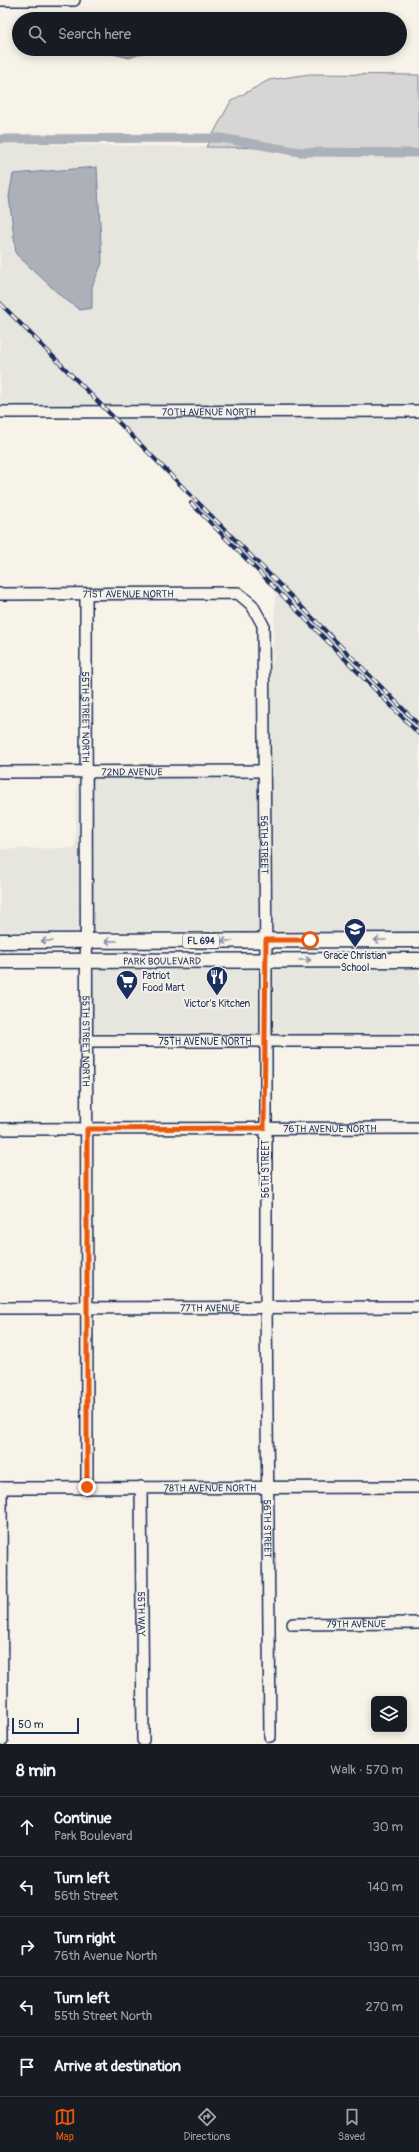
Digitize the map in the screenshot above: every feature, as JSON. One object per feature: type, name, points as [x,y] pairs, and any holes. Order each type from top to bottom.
[{"type":"main road","name":"PARK BOULEVARD","points":[[0,941],[419,940]]},
{"type":"main road","name":"PARK BOULEVARD","points":[[0,961],[419,960]]},
{"type":"street","points":[[0,0],[74,0]]},
{"type":"street","name":"70TH AVENUE NORTH","points":[[0,412],[419,411]]},
{"type":"street","name":"71ST AVENUE NORTH","points":[[0,594],[238,593],[252,605]]},
{"type":"street","name":"55TH STREET NORTH","points":[[86,594],[87,1487]]},
{"type":"street","name":"56TH STREET","points":[[252,605],[264,625],[266,940],[264,1128],[270,1736]]},
{"type":"street","name":"72ND AVENUE","points":[[0,772],[264,771]]},
{"type":"street","name":"75TH AVENUE NORTH","points":[[86,1041],[419,1041]]},
{"type":"street","name":"76TH AVENUE NORTH","points":[[0,1129],[419,1128]]},
{"type":"street","name":"77TH AVENUE","points":[[0,1308],[419,1307]]},
{"type":"street","name":"78TH AVENUE NORTH","points":[[0,1488],[419,1486]]},
{"type":"street","name":"55TH WAY","points":[[142,1487],[143,1740]]},
{"type":"street","points":[[0,1488],[2,1740]]},
{"type":"street","name":"79TH AVENUE","points":[[293,1624],[419,1623]]},
{"type":"shaded area","points":[[121,56],[135,56],[129,58]]},
{"type":"shaded area","points":[[310,74],[419,75],[419,150],[206,147],[231,101],[269,80]]},
{"type":"shaded area","points":[[0,144],[419,150],[419,405],[0,407]],"holes":[[[9,196],[102,263],[92,287],[12,215]]]},
{"type":"shaded area","points":[[97,167],[102,263],[92,287],[92,308],[80,310],[61,296],[16,254],[9,196],[13,174]]},
{"type":"shaded area","points":[[110,416],[419,416],[419,932],[271,932],[269,730],[276,586]]},
{"type":"shaded area","points":[[260,776],[261,932],[91,931],[91,777]]},
{"type":"shaded area","points":[[77,777],[82,777],[82,932],[0,931],[0,849],[75,848]]},
{"type":"shaded area","points":[[419,965],[419,1035],[270,1034],[271,966]]},
{"type":"shaded area","points":[[262,966],[260,1034],[91,1033],[91,967]]},
{"type":"waterway","points":[[0,139],[221,138],[300,152],[419,153]]},
{"type":"railway","points":[[0,303],[419,725]]},
{"type":"railway","points":[[191,503],[419,734]]},
{"type":"place","name":"Grace Christian School","points":[[355,948]]},
{"type":"place","name":"Victor's Kitchen","points":[[217,996]]},
{"type":"place","name":"Patriot Food Mart","points":[[127,1000]]},
{"type":"route","points":[[87,1487],[87,1129],[264,1128],[266,940],[310,940]]}]
